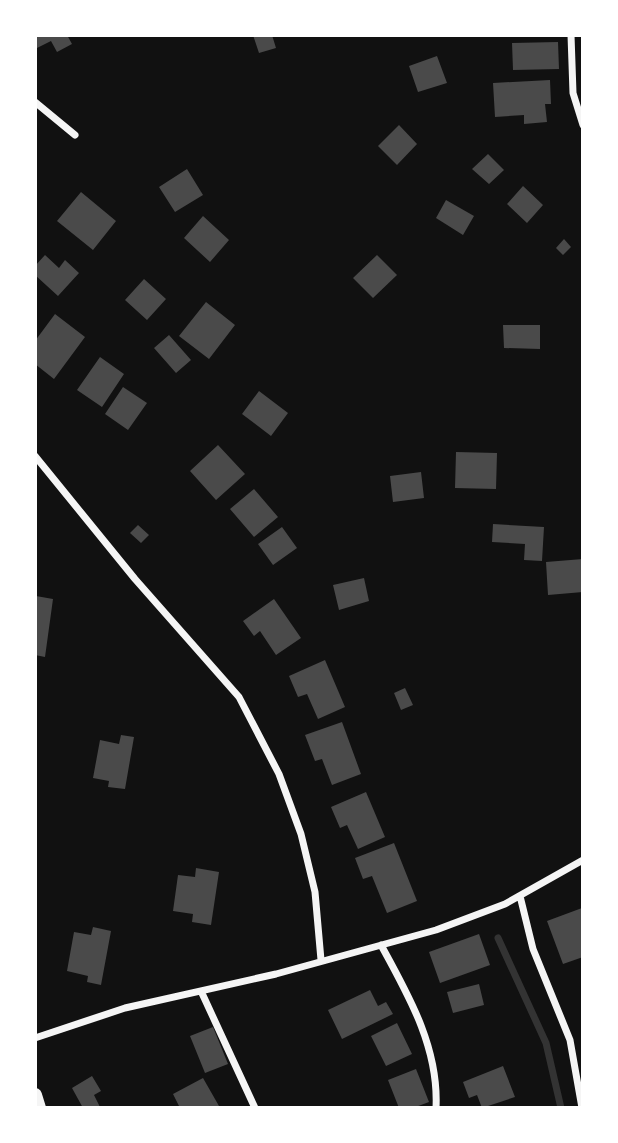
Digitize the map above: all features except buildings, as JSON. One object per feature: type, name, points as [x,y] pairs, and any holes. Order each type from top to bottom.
[{"type":"main road","points":[[35,1095],[39,1108]]},
{"type":"street","points":[[571,35],[573,93],[583,125]]},
{"type":"street","points":[[35,102],[75,135]]},
{"type":"street","points":[[35,456],[135,579],[239,697],[279,774],[300,834],[315,892],[321,960]]},
{"type":"street","points":[[35,1038],[125,1009],[276,974],[436,930],[505,904],[583,860]]},
{"type":"street","points":[[520,895],[534,949],[570,1040],[582,1108]]},
{"type":"street","points":[[381,945],[421,1021],[435,1074],[436,1108]]},
{"type":"street","points":[[201,991],[255,1108]]},
{"type":"waterway","points":[[498,938],[546,1043],[561,1108]]}]
